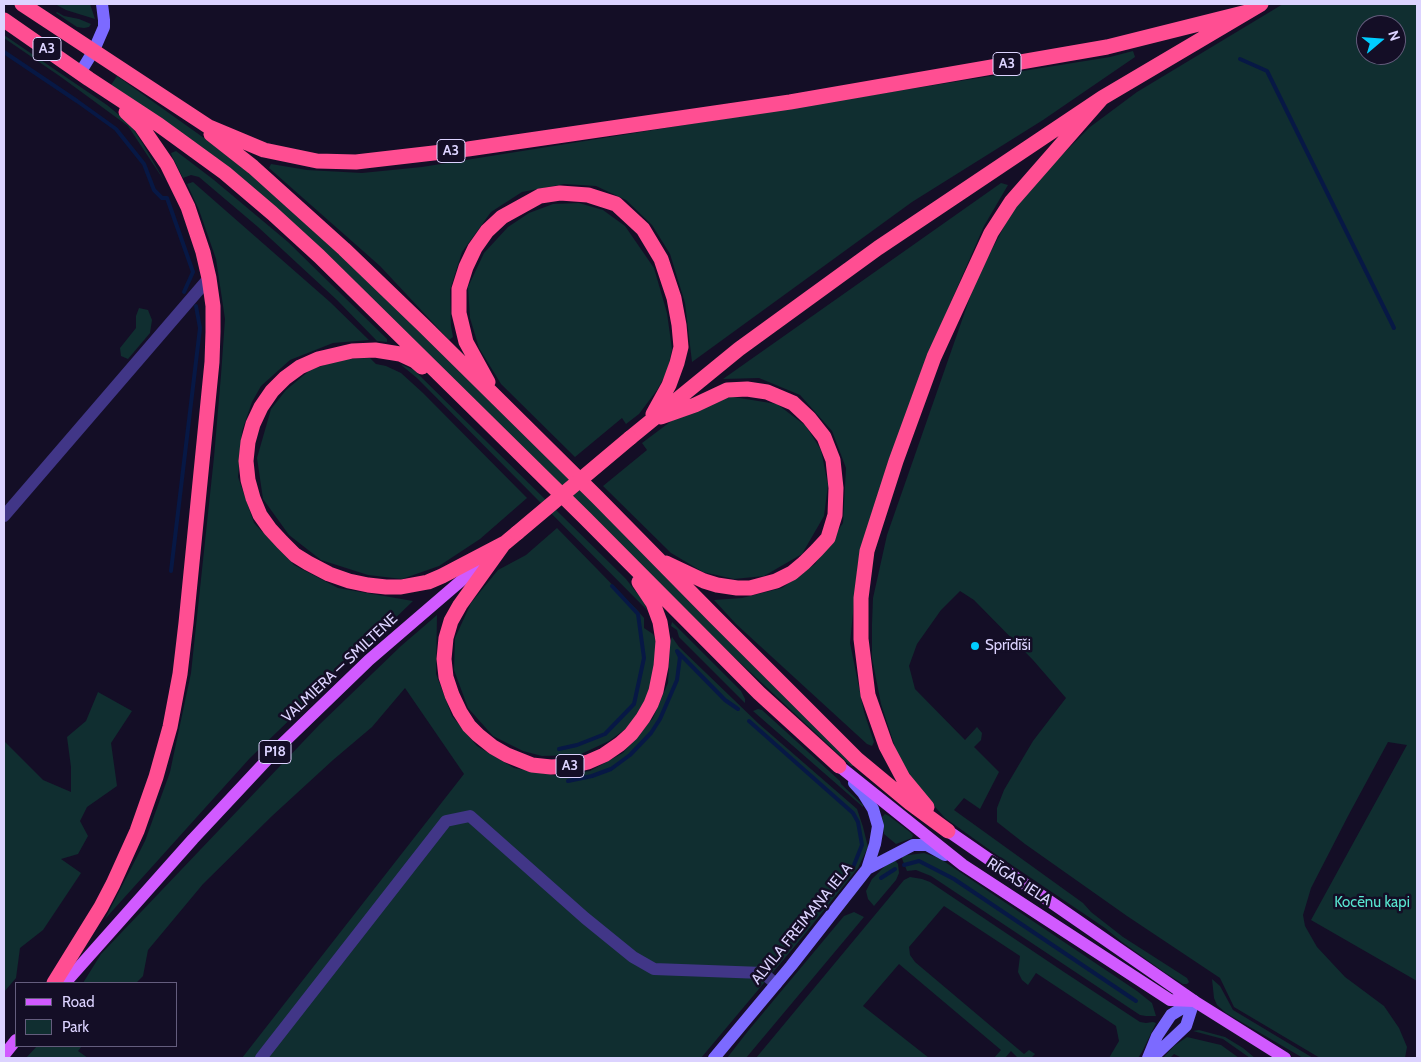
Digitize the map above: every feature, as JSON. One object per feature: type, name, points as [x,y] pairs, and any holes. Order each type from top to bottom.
[{"type":"highway","name":"A3","points":[[22,4],[209,127],[264,150],[316,161],[356,162],[468,149],[790,102],[1107,47],[1247,12]]},
{"type":"highway","name":"A3","points":[[585,518],[642,586],[653,603],[660,622],[662,641],[661,666],[656,691],[643,718],[631,734],[604,755],[588,762],[571,766],[551,767],[532,765],[493,747],[469,726],[452,695],[446,677],[444,659],[446,638],[451,621],[460,605],[511,538],[648,422],[738,350],[878,248],[1102,98],[1261,4]]},
{"type":"highway","name":"A3","points":[[4,20],[166,130],[225,174],[272,213],[319,256],[760,693],[840,766]]},
{"type":"highway","points":[[55,982],[101,908],[137,831],[153,786],[170,727],[180,674],[186,623],[212,362],[213,306],[209,278],[203,252],[188,206],[167,164],[140,126],[85,76]]},
{"type":"highway","name":"A3","points":[[151,89],[253,167],[344,249],[498,398],[857,759],[910,804],[948,831]]},
{"type":"highway","points":[[948,831],[916,796],[903,778],[886,746],[868,695],[861,639],[861,598],[868,551],[896,462],[934,358],[992,233],[1011,202],[1102,98]]},
{"type":"highway","points":[[498,398],[466,342],[461,323],[459,313],[460,289],[466,267],[475,248],[502,217],[540,196],[560,193],[588,195],[616,204],[643,229],[661,259],[674,298],[679,325],[680,347],[678,363],[669,386],[648,422]]},
{"type":"highway","points":[[504,438],[415,361],[400,354],[384,350],[352,351],[309,362],[292,372],[278,385],[261,408],[253,424],[248,442],[246,461],[252,498],[260,515],[270,529],[295,555],[329,574],[349,581],[368,586],[416,585],[442,576],[511,538]]},
{"type":"highway","points":[[648,422],[695,405],[727,390],[747,389],[768,392],[793,403],[809,418],[824,437],[833,460],[836,488],[836,515],[828,538],[792,573],[776,581],[750,588],[717,585],[704,581],[656,558]]},
{"type":"main road","name":"VALMIERA — SMILTENE","points":[[66,982],[279,747],[369,660],[511,538]]},
{"type":"main road","name":"RĪGAS IELA","points":[[840,766],[963,865],[1170,1000],[1194,1001]]},
{"type":"main road","name":"RĪGAS IELA","points":[[948,831],[1194,1001],[1285,1058]]},
{"type":"main road","points":[[4,1055],[15,1041]]},
{"type":"street","points":[[85,76],[104,27],[102,4]]},
{"type":"street","points":[[4,516],[209,278]]},
{"type":"street","points":[[840,766],[863,792],[873,809],[878,826],[876,844],[867,869]]},
{"type":"street","points":[[261,1058],[446,821],[470,816],[585,918],[633,957],[654,969],[763,973],[776,984]]},
{"type":"street","name":"ALVILA FREIMAŅA IELA","points":[[714,1058],[791,966],[867,869],[913,845],[927,845],[963,865]]},
{"type":"street","points":[[1148,1058],[1157,1036],[1171,1015],[1194,1001]]},
{"type":"street","points":[[1152,1058],[1186,1026],[1194,1001]]},
{"type":"green space","points":[[55,4],[90,4],[95,19],[66,10]]},
{"type":"green space","name":"Kocēnu kapi","points":[[1283,4],[1417,4],[1417,981],[1311,920],[1407,745],[1388,742],[1311,888],[1303,915],[1305,926],[1317,947],[1345,977],[1384,1006],[1399,1028],[1407,1047],[1405,1058],[1320,1058],[1234,1007],[1220,978],[1127,916],[997,822],[997,808],[1004,790],[1033,741],[1066,698],[1033,660],[974,600],[960,591],[941,610],[917,644],[909,666],[915,689],[965,740],[977,727],[982,733],[981,740],[974,747],[999,772],[980,809],[964,798],[954,810],[1083,903],[1091,912],[1123,937],[1187,978],[1189,982],[1183,984],[1164,972],[1105,928],[945,818],[919,789],[898,756],[881,704],[872,658],[873,598],[887,535],[976,280],[1019,198],[1090,127],[1137,92]]},
{"type":"green space","points":[[57,12],[91,24],[89,27],[77,27]]},
{"type":"green space","points":[[4,35],[107,105],[130,124],[165,182],[128,126],[4,38]]},
{"type":"green space","points":[[1133,51],[1135,57],[1043,120],[912,202],[692,362],[685,303],[670,254],[652,225],[626,200],[596,186],[564,184],[522,192],[491,212],[462,252],[450,290],[453,337],[449,340],[380,266],[269,168],[271,164],[307,170],[362,173],[422,167],[1110,57]]},
{"type":"green space","points":[[117,76],[204,138],[263,184],[322,238],[434,345],[643,552],[854,766],[851,766],[734,657],[425,352],[111,85]]},
{"type":"green space","points":[[176,151],[288,242],[387,339],[387,342],[377,341],[337,300],[258,227],[199,177],[191,175],[183,178],[171,153]]},
{"type":"green space","points":[[193,182],[330,302],[369,340],[333,343],[290,360],[261,386],[252,402],[242,431],[238,477],[254,523],[294,565],[338,588],[413,601],[250,758],[105,919],[145,841],[170,772],[191,673],[214,457],[225,319],[216,259],[199,210],[187,184]]},
{"type":"green space","points":[[1001,183],[1008,185],[984,226],[950,304],[922,378],[858,562],[850,643],[864,712],[874,742],[872,746],[867,744],[736,624],[714,600],[742,598],[782,588],[815,564],[843,523],[846,468],[832,431],[800,395],[759,378],[723,379]]},
{"type":"green space","points":[[579,203],[603,210],[625,226],[654,268],[667,313],[672,349],[667,372],[657,390],[639,414],[626,424],[622,418],[575,457],[501,384],[479,348],[470,318],[468,287],[484,253],[508,227],[529,213],[553,204]]},
{"type":"green space","points":[[139,308],[148,310],[152,320],[150,333],[128,359],[121,356],[120,348],[136,328],[136,316]]},
{"type":"green space","points":[[370,358],[376,364],[386,366],[401,373],[527,498],[480,539],[439,566],[402,579],[368,575],[321,560],[289,535],[263,499],[257,458],[271,409],[286,390],[310,370],[342,359]]},
{"type":"green space","points":[[400,364],[414,370],[626,579],[643,601],[648,611],[417,378]]},
{"type":"green space","points":[[727,396],[777,404],[806,426],[821,450],[828,485],[824,516],[802,554],[764,576],[734,579],[703,572],[671,553],[603,486],[647,450],[642,443],[682,413]]},
{"type":"green space","points":[[557,528],[638,611],[644,618],[644,628],[653,634],[658,645],[653,680],[644,705],[628,727],[609,741],[579,755],[542,756],[523,751],[493,736],[468,708],[454,670],[455,638],[471,603],[498,570],[526,555]]},
{"type":"green space","points":[[437,615],[436,674],[452,716],[477,746],[514,768],[559,776],[590,771],[623,753],[653,718],[668,683],[670,642],[672,637],[679,647],[759,724],[857,809],[868,847],[858,868],[701,1058],[242,1058],[464,774],[405,688],[372,727],[272,816],[203,884],[148,950],[143,976],[137,982],[84,982],[101,954],[320,724],[401,646]]},
{"type":"green space","points":[[672,622],[741,691],[745,703],[679,637],[677,630],[671,626]]},
{"type":"green space","points":[[98,692],[132,711],[111,743],[117,786],[87,807],[80,821],[88,836],[78,854],[61,859],[81,873],[43,930],[20,948],[16,978],[4,992],[4,741],[43,780],[71,792],[71,767],[67,737],[86,721]]},
{"type":"green space","points":[[762,710],[840,781],[863,807],[753,711]]},
{"type":"green space","points":[[885,814],[910,832],[913,835],[912,838],[896,844],[884,834],[882,817]]},
{"type":"green space","points":[[924,853],[939,858],[1137,991],[1152,1003],[1156,1016],[1140,1015],[931,876],[916,870],[907,871],[901,856]]},
{"type":"green space","points":[[894,859],[898,864],[899,873],[896,880],[874,906],[868,899],[866,891],[872,879]]},
{"type":"green space","points":[[910,877],[930,882],[1140,1022],[1156,1023],[1138,1058],[1109,1058],[1119,1041],[1116,1026],[1036,973],[1028,985],[1022,980],[1018,972],[1020,956],[944,906],[909,947],[910,955],[915,962],[1024,1054],[1029,1050],[1035,1054],[1031,1058],[1018,1058],[1011,1051],[1005,1058],[994,1058],[1001,1050],[899,964],[863,1006],[929,1058],[756,1058],[904,880]]},
{"type":"green space","points":[[854,912],[864,917],[746,1058],[727,1058],[844,916]]},
{"type":"green space","points":[[1212,979],[1220,986],[1233,1010],[1313,1058],[1303,1058],[1226,1013],[1217,1005],[1214,998]]},
{"type":"green space","points":[[1199,1030],[1225,1037],[1255,1058],[1250,1058],[1223,1039],[1193,1031]]},
{"type":"green space","points":[[1187,1037],[1221,1045],[1239,1058],[1182,1058],[1174,1054],[1170,1058],[1163,1058],[1174,1046]]},
{"type":"green space","points":[[36,1047],[81,1047],[78,1051],[88,1058],[26,1058]]},
{"type":"waterway","points":[[4,52],[116,129],[144,164],[154,190],[162,198],[167,198],[193,272],[184,292]]},
{"type":"waterway","points":[[1240,59],[1267,71],[1394,328]]},
{"type":"waterway","points":[[171,571],[200,328],[196,306]]},
{"type":"waterway","points":[[559,749],[577,745],[605,734],[634,704],[644,658],[638,614],[612,586]]},
{"type":"waterway","points":[[568,781],[592,776],[611,769],[630,755],[651,733],[660,719],[677,680],[680,657],[677,651],[725,700],[738,709]]},
{"type":"waterway","points":[[749,721],[853,813],[858,822],[862,845],[854,865]]},
{"type":"waterway","points":[[904,865],[919,861],[954,879],[1136,1001]]},
{"type":"waterway","points":[[881,878],[895,869]]},
{"type":"place","name":"Sprīdīši","points":[[975,646]]}]
